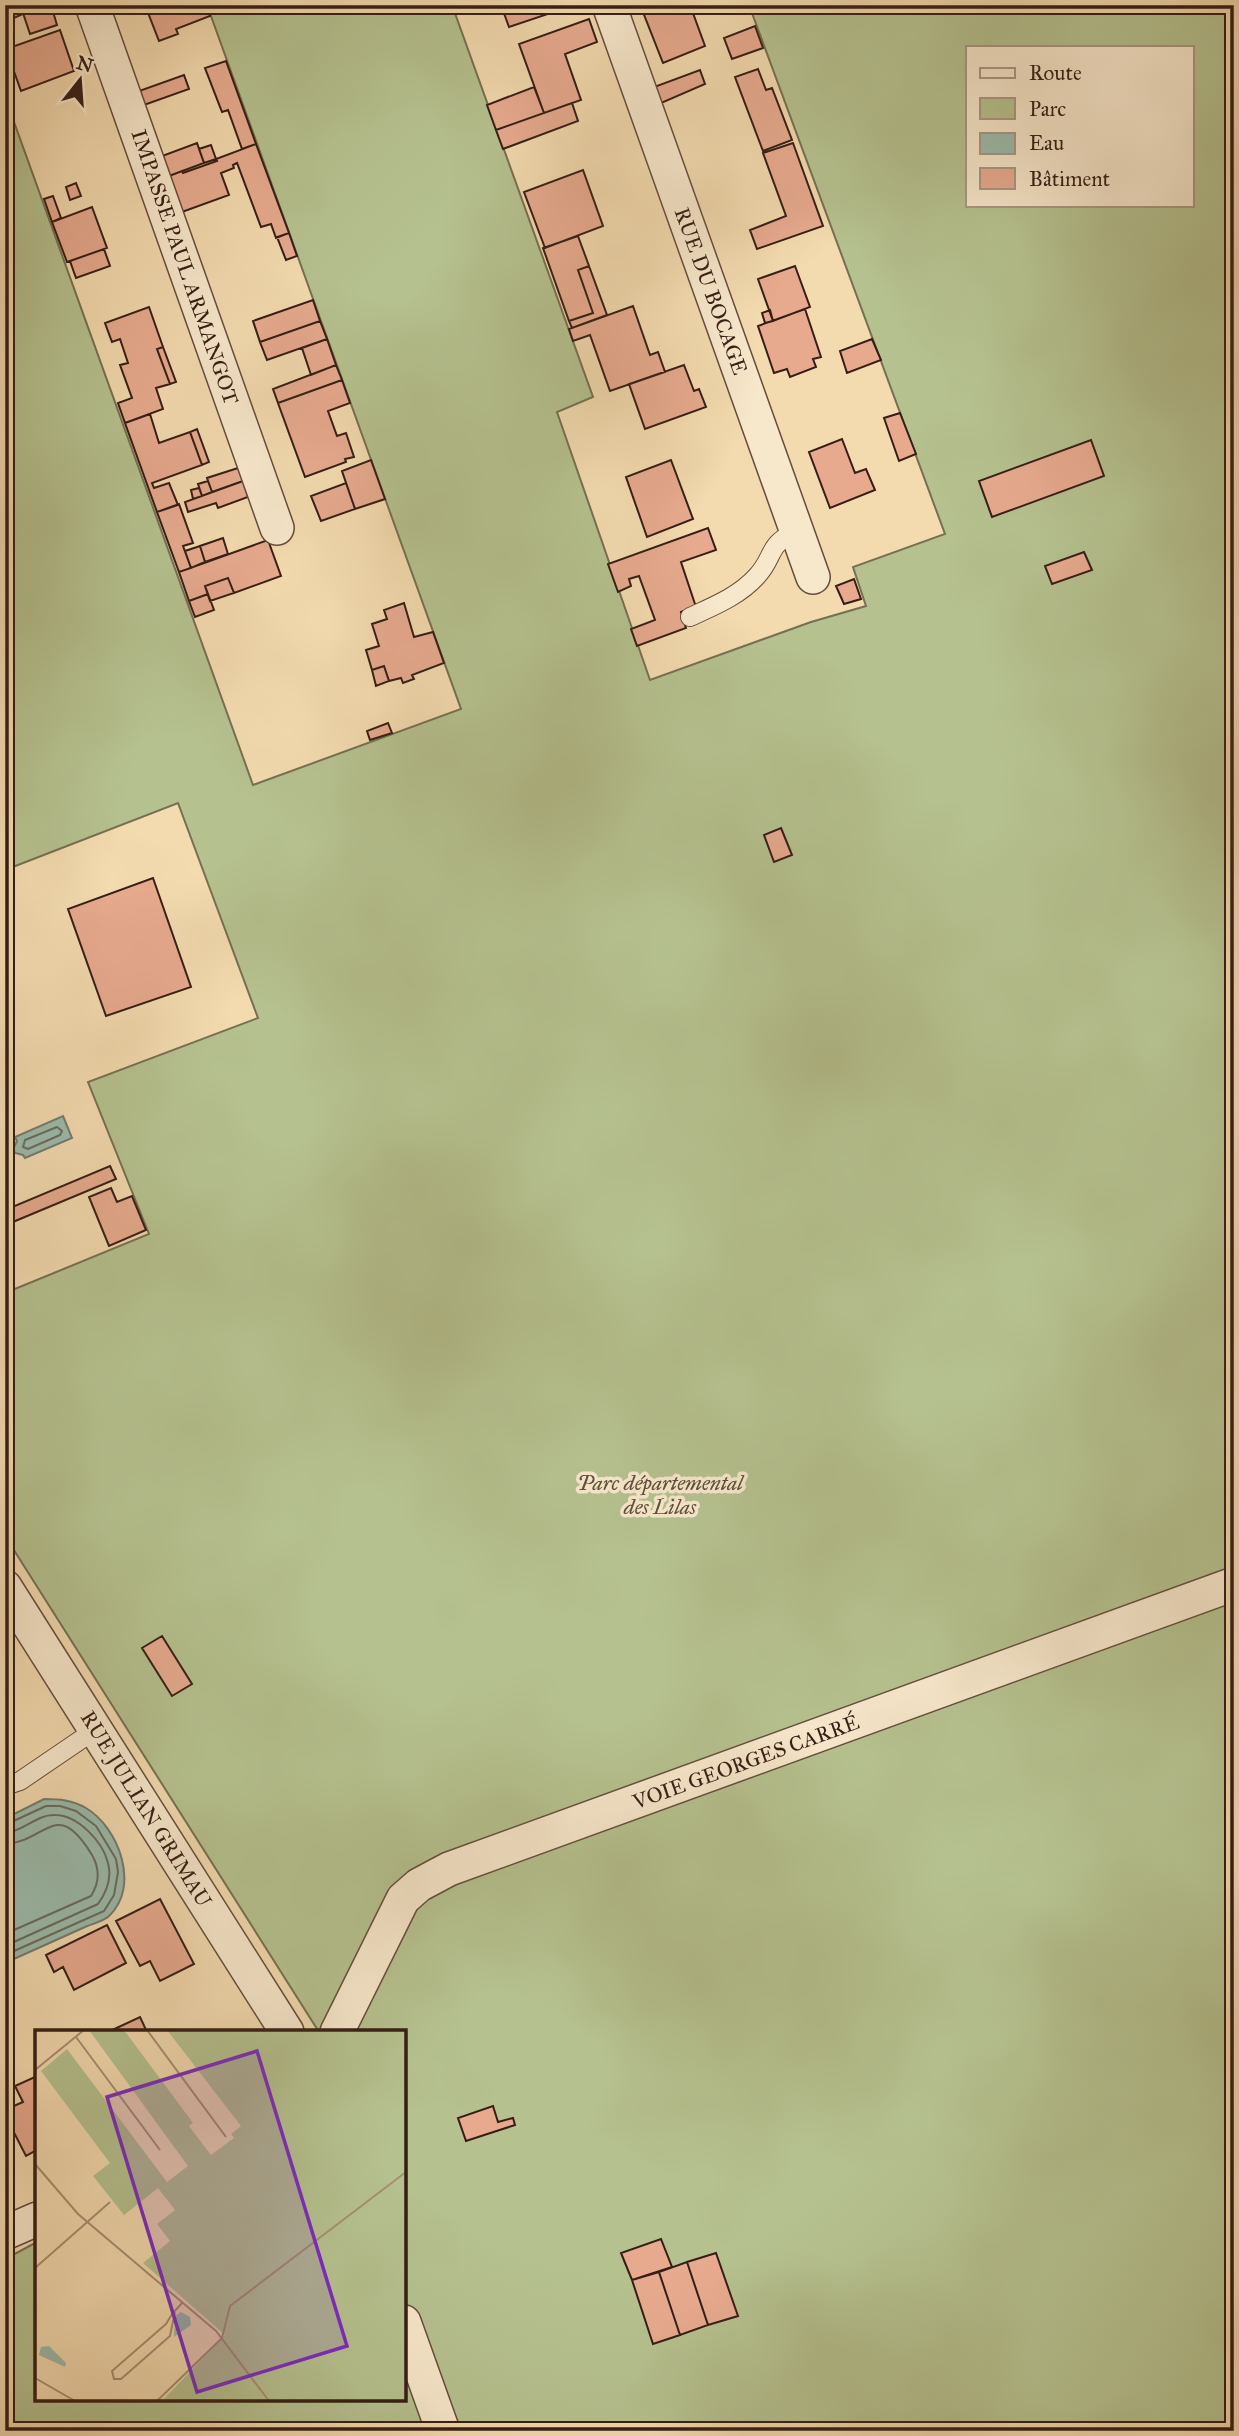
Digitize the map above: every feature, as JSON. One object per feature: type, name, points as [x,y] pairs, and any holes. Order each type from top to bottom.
[{"type":"street","name":"IMPASSE PAUL ARMANGOT","points":[[92,5],[277,528]]},
{"type":"street","name":"RUE DU BOCAGE","points":[[608,5],[813,577]]},
{"type":"street","name":"VOIE GEORGES CARRÉ","points":[[338,2030],[403,1899],[419,1885],[449,1869],[1234,1584]]},
{"type":"street","name":"RUE JULIAN GRIMAU","points":[[5,1587],[286,2030]]},
{"type":"street","points":[[5,2233],[35,2220]]},
{"type":"street","points":[[406,2328],[443,2431]]},
{"type":"lane","points":[[690,617],[730,599],[758,575],[780,539],[797,530]]},
{"type":"lane","points":[[5,1798],[13,1784],[95,1730]]},
{"type":"green space","name":"Parc départemental des Lilas","points":[[207,5],[452,5],[593,397],[557,412],[650,680],[811,622],[866,606],[853,567],[945,534],[749,5],[1234,5],[1234,2431],[5,2431],[5,2259],[35,2243],[35,2401],[406,2401],[406,2030],[318,2030],[5,1536],[5,1293],[149,1234],[88,1082],[258,1018],[178,803],[5,870],[5,97],[253,785],[461,709]]},
{"type":"water","points":[[63,1116],[72,1138],[25,1158],[15,1153],[15,1137]]},
{"type":"water","points":[[44,1799],[76,1803],[86,1808],[108,1829],[122,1858],[123,1889],[119,1904],[107,1918],[5,1963],[5,1822],[8,1817]]},
{"type":"building","points":[[51,5],[57,25],[30,34],[21,7]]},
{"type":"building","points":[[145,5],[206,5],[210,16],[176,29],[178,34],[159,41]]},
{"type":"building","points":[[501,5],[548,5],[551,13],[509,27]]},
{"type":"building","points":[[690,5],[705,46],[663,63],[641,7]]},
{"type":"building","points":[[21,7],[23,14],[14,18],[11,10]]},
{"type":"building","points":[[589,19],[597,42],[565,54],[581,100],[544,113],[519,44]]},
{"type":"building","points":[[755,26],[763,48],[732,59],[724,38]]},
{"type":"building","points":[[60,30],[74,71],[21,91],[6,49]]},
{"type":"building","points":[[226,61],[256,144],[242,149],[228,110],[222,112],[205,68]]},
{"type":"building","points":[[758,69],[766,90],[772,88],[792,140],[763,151],[735,77]]},
{"type":"building","points":[[700,70],[705,84],[652,107],[646,90]]},
{"type":"building","points":[[184,75],[189,89],[144,105],[139,91]]},
{"type":"building","points":[[534,87],[544,113],[496,130],[487,105]]},
{"type":"building","points":[[572,103],[578,121],[503,149],[496,130]]},
{"type":"building","points":[[197,143],[204,163],[169,176],[162,156]]},
{"type":"building","points":[[793,143],[823,226],[757,249],[750,230],[786,216],[763,153]]},
{"type":"building","points":[[256,144],[289,233],[276,238],[271,224],[261,227],[237,163],[233,165],[234,168],[221,173],[229,195],[182,212],[169,176],[217,161],[216,159]]},
{"type":"building","points":[[211,145],[216,159],[204,163],[199,149]]},
{"type":"building","points":[[583,170],[603,226],[545,248],[524,192]]},
{"type":"building","points":[[76,183],[81,196],[70,200],[66,187]]},
{"type":"building","points":[[53,196],[61,218],[52,222],[44,199]]},
{"type":"building","points":[[92,207],[107,248],[67,262],[52,222]]},
{"type":"building","points":[[289,233],[297,256],[286,260],[277,237]]},
{"type":"building","points":[[578,236],[589,266],[578,270],[593,313],[569,321],[543,248]]},
{"type":"building","points":[[104,249],[110,266],[76,278],[70,261]]},
{"type":"building","points":[[589,266],[607,315],[572,328],[569,321],[593,313],[578,270]]},
{"type":"building","points":[[795,266],[810,307],[773,321],[758,279]]},
{"type":"building","points":[[313,300],[320,321],[260,342],[253,321]]},
{"type":"building","points":[[633,306],[650,355],[658,352],[665,372],[610,391],[590,335],[573,341],[569,329]]},
{"type":"building","points":[[149,307],[163,347],[157,349],[170,384],[156,388],[163,409],[125,423],[118,403],[132,398],[120,365],[128,363],[120,339],[112,342],[105,323]]},
{"type":"building","points":[[805,309],[821,357],[813,359],[816,367],[790,377],[787,369],[774,373],[758,326]]},
{"type":"building","points":[[770,310],[773,321],[765,323],[762,313]]},
{"type":"building","points":[[320,321],[327,339],[267,360],[260,342]]},
{"type":"building","points":[[327,339],[336,365],[311,375],[302,348]]},
{"type":"building","points":[[872,339],[881,360],[847,373],[840,351]]},
{"type":"building","points":[[163,347],[176,382],[170,384],[157,349]]},
{"type":"building","points":[[336,365],[342,380],[278,403],[273,389]]},
{"type":"building","points":[[684,365],[694,391],[699,389],[706,407],[645,429],[629,384]]},
{"type":"building","points":[[342,380],[350,403],[328,411],[337,436],[346,433],[354,457],[305,477],[278,403]]},
{"type":"building","points":[[900,413],[916,454],[899,461],[884,418]]},
{"type":"building","points":[[150,414],[159,443],[190,432],[202,465],[152,483],[154,488],[169,483],[178,505],[157,512],[125,423]]},
{"type":"building","points":[[197,429],[209,462],[202,465],[190,432]]},
{"type":"building","points":[[842,439],[855,473],[866,469],[875,490],[830,508],[809,452]]},
{"type":"building","points":[[1091,440],[1104,476],[992,517],[979,481]]},
{"type":"building","points":[[371,460],[385,499],[355,509],[342,471]]},
{"type":"building","points":[[671,460],[693,519],[647,537],[626,477]]},
{"type":"building","points":[[238,468],[243,481],[212,492],[207,478]]},
{"type":"building","points":[[208,481],[212,492],[202,496],[198,484]]},
{"type":"building","points":[[243,481],[248,497],[218,508],[216,503],[188,512],[185,502]]},
{"type":"building","points":[[346,483],[355,509],[321,521],[311,496]]},
{"type":"building","points":[[199,488],[202,496],[193,499],[191,490]]},
{"type":"building","points":[[179,504],[193,543],[183,546],[191,568],[179,572],[157,512]]},
{"type":"building","points":[[708,528],[716,550],[681,562],[696,607],[681,612],[686,628],[637,646],[631,629],[655,620],[639,576],[629,579],[631,586],[618,592],[608,564]]},
{"type":"building","points":[[223,538],[228,554],[205,562],[200,546]]},
{"type":"building","points":[[268,540],[281,576],[234,593],[228,578],[205,586],[208,594],[189,601],[179,572]]},
{"type":"building","points":[[200,546],[205,562],[191,568],[185,551]]},
{"type":"building","points":[[1084,552],[1092,570],[1052,584],[1045,566]]},
{"type":"building","points":[[228,578],[234,593],[210,601],[205,586]]},
{"type":"building","points":[[854,579],[861,599],[844,604],[836,586]]},
{"type":"building","points":[[208,594],[214,610],[195,617],[189,601]]},
{"type":"building","points":[[404,603],[414,637],[433,632],[444,663],[412,675],[414,679],[403,683],[401,678],[389,681],[384,666],[372,670],[366,650],[379,646],[372,624],[387,619],[384,610]]},
{"type":"building","points":[[384,666],[389,681],[376,686],[372,670]]},
{"type":"building","points":[[388,723],[392,733],[370,740],[367,731]]},
{"type":"building","points":[[781,828],[792,855],[774,862],[764,835]]},
{"type":"building","points":[[153,878],[191,987],[106,1016],[68,909]]},
{"type":"building","points":[[110,1166],[116,1179],[8,1224],[5,1210]]},
{"type":"building","points":[[111,1188],[117,1202],[132,1196],[146,1230],[109,1246],[89,1197]]},
{"type":"building","points":[[162,1636],[192,1684],[172,1696],[142,1648]]},
{"type":"building","points":[[160,1899],[194,1964],[160,1981],[150,1961],[140,1966],[116,1921]]},
{"type":"building","points":[[107,1925],[126,1963],[74,1990],[63,1967],[54,1972],[46,1955]]},
{"type":"building","points":[[140,2017],[146,2030],[112,2030]]},
{"type":"building","points":[[35,2077],[35,2151],[26,2156],[5,2115],[5,2110],[23,2102],[15,2086]]},
{"type":"building","points":[[493,2106],[498,2122],[513,2118],[515,2125],[466,2141],[458,2118]]},
{"type":"building","points":[[661,2239],[672,2267],[632,2280],[621,2253]]},
{"type":"building","points":[[716,2253],[738,2316],[708,2325],[687,2262]]},
{"type":"building","points":[[687,2262],[708,2325],[680,2335],[659,2272]]},
{"type":"building","points":[[659,2272],[680,2335],[653,2344],[632,2280]]}]
